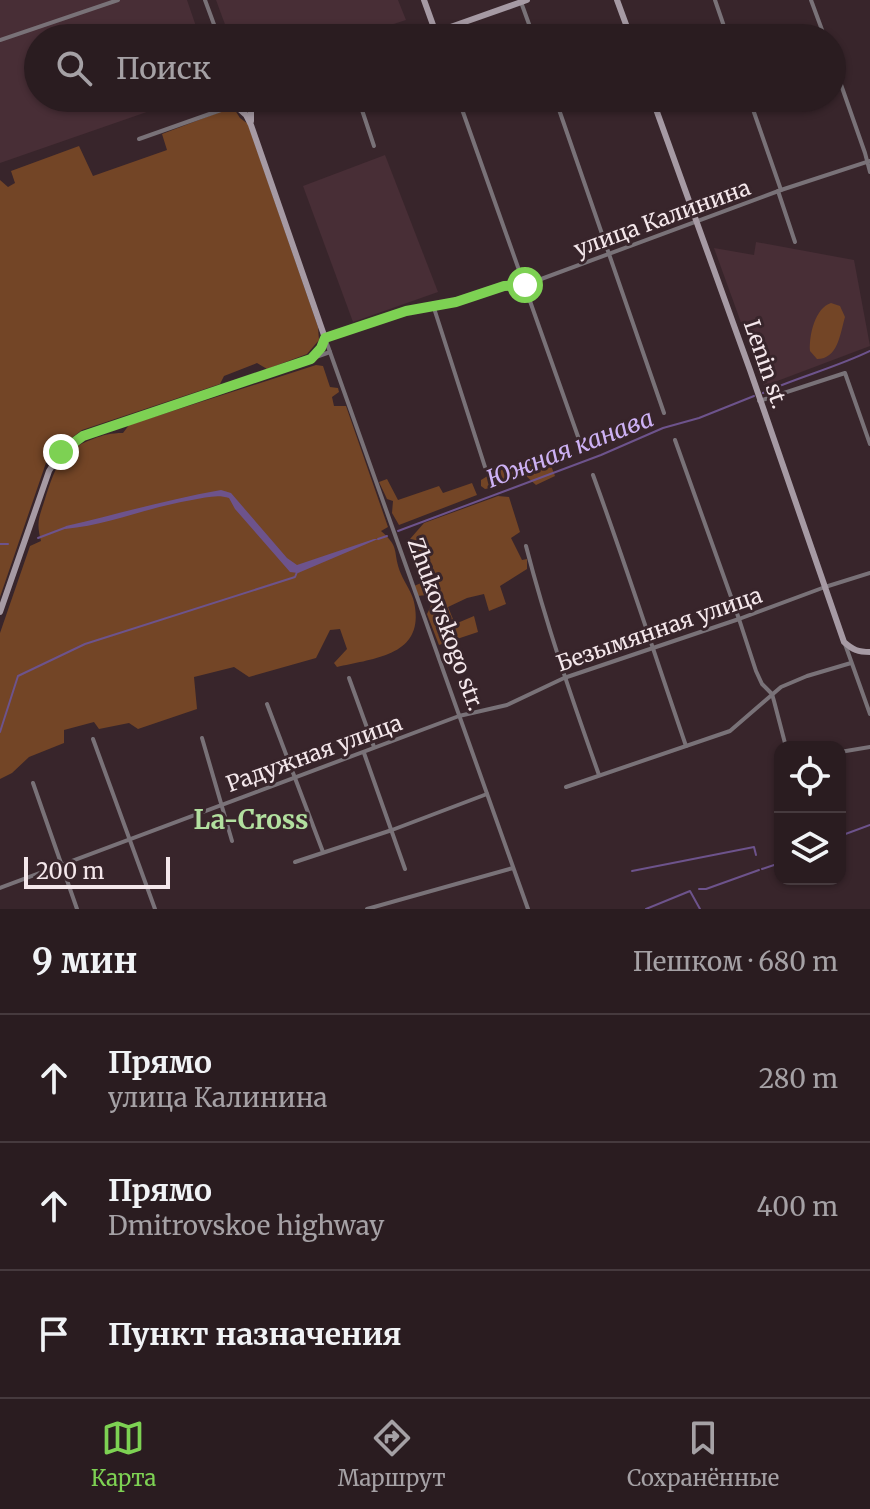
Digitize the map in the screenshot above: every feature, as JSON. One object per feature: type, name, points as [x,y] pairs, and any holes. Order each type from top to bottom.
[{"type":"street","points":[[47,24],[118,0]]},
{"type":"street","points":[[205,0],[214,24]]},
{"type":"street","points":[[424,0],[433,24]]},
{"type":"street","points":[[617,0],[626,24]]},
{"type":"street","points":[[715,0],[723,24]]},
{"type":"street","points":[[811,0],[820,24]]},
{"type":"street","points":[[466,24],[524,1],[530,24]]},
{"type":"street","points":[[0,40],[24,32]]},
{"type":"street","points":[[846,99],[870,172]]},
{"type":"street","points":[[139,139],[209,112]]},
{"type":"street","points":[[242,112],[251,125],[325,338],[311,359]]},
{"type":"street","points":[[251,112],[251,125]]},
{"type":"street","points":[[363,112],[374,146]]},
{"type":"street","points":[[463,112],[581,445]]},
{"type":"street","points":[[560,112],[664,413]]},
{"type":"street","name":"Lenin st.","points":[[657,112],[844,642]]},
{"type":"street","points":[[754,112],[795,242]]},
{"type":"street","name":"улица Калинина","points":[[325,338],[406,311],[456,302],[504,286],[525,285],[868,161]]},
{"type":"street","points":[[433,305],[485,467]]},
{"type":"street","name":"Zhukovskogo str.","points":[[325,338],[528,909]]},
{"type":"street","points":[[0,612],[49,471],[61,452],[83,436],[330,352]]},
{"type":"street","points":[[759,401],[845,373],[870,444]]},
{"type":"street","points":[[675,440],[756,671],[762,684],[772,694],[784,741]]},
{"type":"street","points":[[593,475],[686,746]]},
{"type":"street","points":[[526,546],[548,628],[599,775]]},
{"type":"street","name":"Безымянная улица","points":[[459,716],[507,705],[564,678],[870,573]]},
{"type":"street","points":[[844,642],[852,649],[870,652]]},
{"type":"street","points":[[844,642],[870,714]]},
{"type":"street","points":[[566,787],[730,731],[781,687],[851,663]]},
{"type":"street","points":[[349,678],[374,748]]},
{"type":"street","points":[[267,704],[323,852]]},
{"type":"street","name":"Радужная улица","points":[[0,888],[459,716]]},
{"type":"street","points":[[202,738],[232,841]]},
{"type":"street","points":[[93,739],[155,909]]},
{"type":"street","points":[[846,751],[870,747]]},
{"type":"street","points":[[364,753],[405,869]]},
{"type":"street","points":[[33,783],[77,909]]},
{"type":"street","points":[[295,862],[487,794]]},
{"type":"street","points":[[367,909],[513,868]]},
{"type":"shaded area","points":[[0,0],[187,0],[195,24],[24,24],[24,112],[147,112],[0,163]]},
{"type":"shaded area","points":[[216,0],[398,0],[406,20],[394,24],[225,24]]},
{"type":"shaded area","points":[[220,112],[236,112],[248,124],[318,327],[319,340],[307,354],[267,369],[257,363],[224,376],[220,384],[82,430],[62,445],[50,444],[0,597],[0,180],[8,187],[15,183],[11,171],[79,146],[93,176],[167,150],[162,134]]},
{"type":"shaded area","points":[[385,155],[438,292],[353,322],[303,186]]},
{"type":"shaded area","points":[[756,242],[854,260],[870,346],[764,386],[714,248],[754,255]]},
{"type":"shaded area","points":[[831,303],[840,306],[845,317],[834,350],[830,355],[817,359],[810,351],[812,330],[821,310]]},
{"type":"shaded area","points":[[316,365],[323,366],[330,387],[338,388],[339,392],[332,397],[334,406],[346,406],[388,527],[381,531],[394,546],[398,567],[413,599],[416,620],[405,644],[381,657],[337,667],[334,663],[347,649],[340,629],[330,630],[316,658],[249,677],[234,667],[194,677],[197,709],[138,729],[129,723],[99,729],[94,722],[64,730],[64,743],[29,757],[12,773],[0,779],[0,633],[30,546],[41,541],[40,516],[60,462],[82,444],[104,435],[123,433],[129,425]]},
{"type":"shaded area","points":[[550,463],[555,476],[536,485],[525,475],[501,486],[485,489],[481,486],[481,480],[505,469]]},
{"type":"shaded area","points":[[387,479],[398,500],[439,486],[443,493],[472,483],[477,495],[399,525],[392,513],[393,501],[387,499],[379,482]]},
{"type":"shaded area","points":[[221,490],[231,493],[287,558],[297,565],[378,539],[298,573],[290,572],[229,498],[220,496],[65,529],[66,526]]},
{"type":"shaded area","points":[[498,496],[509,497],[520,532],[511,538],[522,560],[527,559],[527,569],[500,586],[506,604],[489,611],[484,594],[448,607],[455,624],[474,616],[478,632],[439,645],[427,614],[431,606],[427,595],[417,596],[414,586],[421,583],[415,563],[421,552],[411,545],[410,539],[424,523]]},
{"type":"waterway","name":"Южная канава","points":[[763,393],[870,351]]},
{"type":"waterway","name":"Южная канава","points":[[398,531],[754,396]]},
{"type":"waterway","name":"Южная канава","points":[[38,538],[67,527]]},
{"type":"waterway","name":"Южная канава","points":[[378,539],[387,536]]},
{"type":"waterway","name":"Южная канава","points":[[0,544],[8,544]]},
{"type":"waterway","points":[[0,732],[18,676],[85,644],[295,577],[297,572]]},
{"type":"waterway","points":[[846,834],[870,825]]},
{"type":"waterway","points":[[632,871],[754,847],[756,855]]},
{"type":"waterway","points":[[762,869],[774,865]]},
{"type":"waterway","points":[[699,889],[759,870]]},
{"type":"waterway","points":[[646,909],[690,891],[700,909]]},
{"type":"district","name":"La-Cross","points":[[251,820]]},
{"type":"route","points":[[61,452],[83,436],[311,359],[325,338],[406,311],[456,302],[504,286],[525,285]]}]
